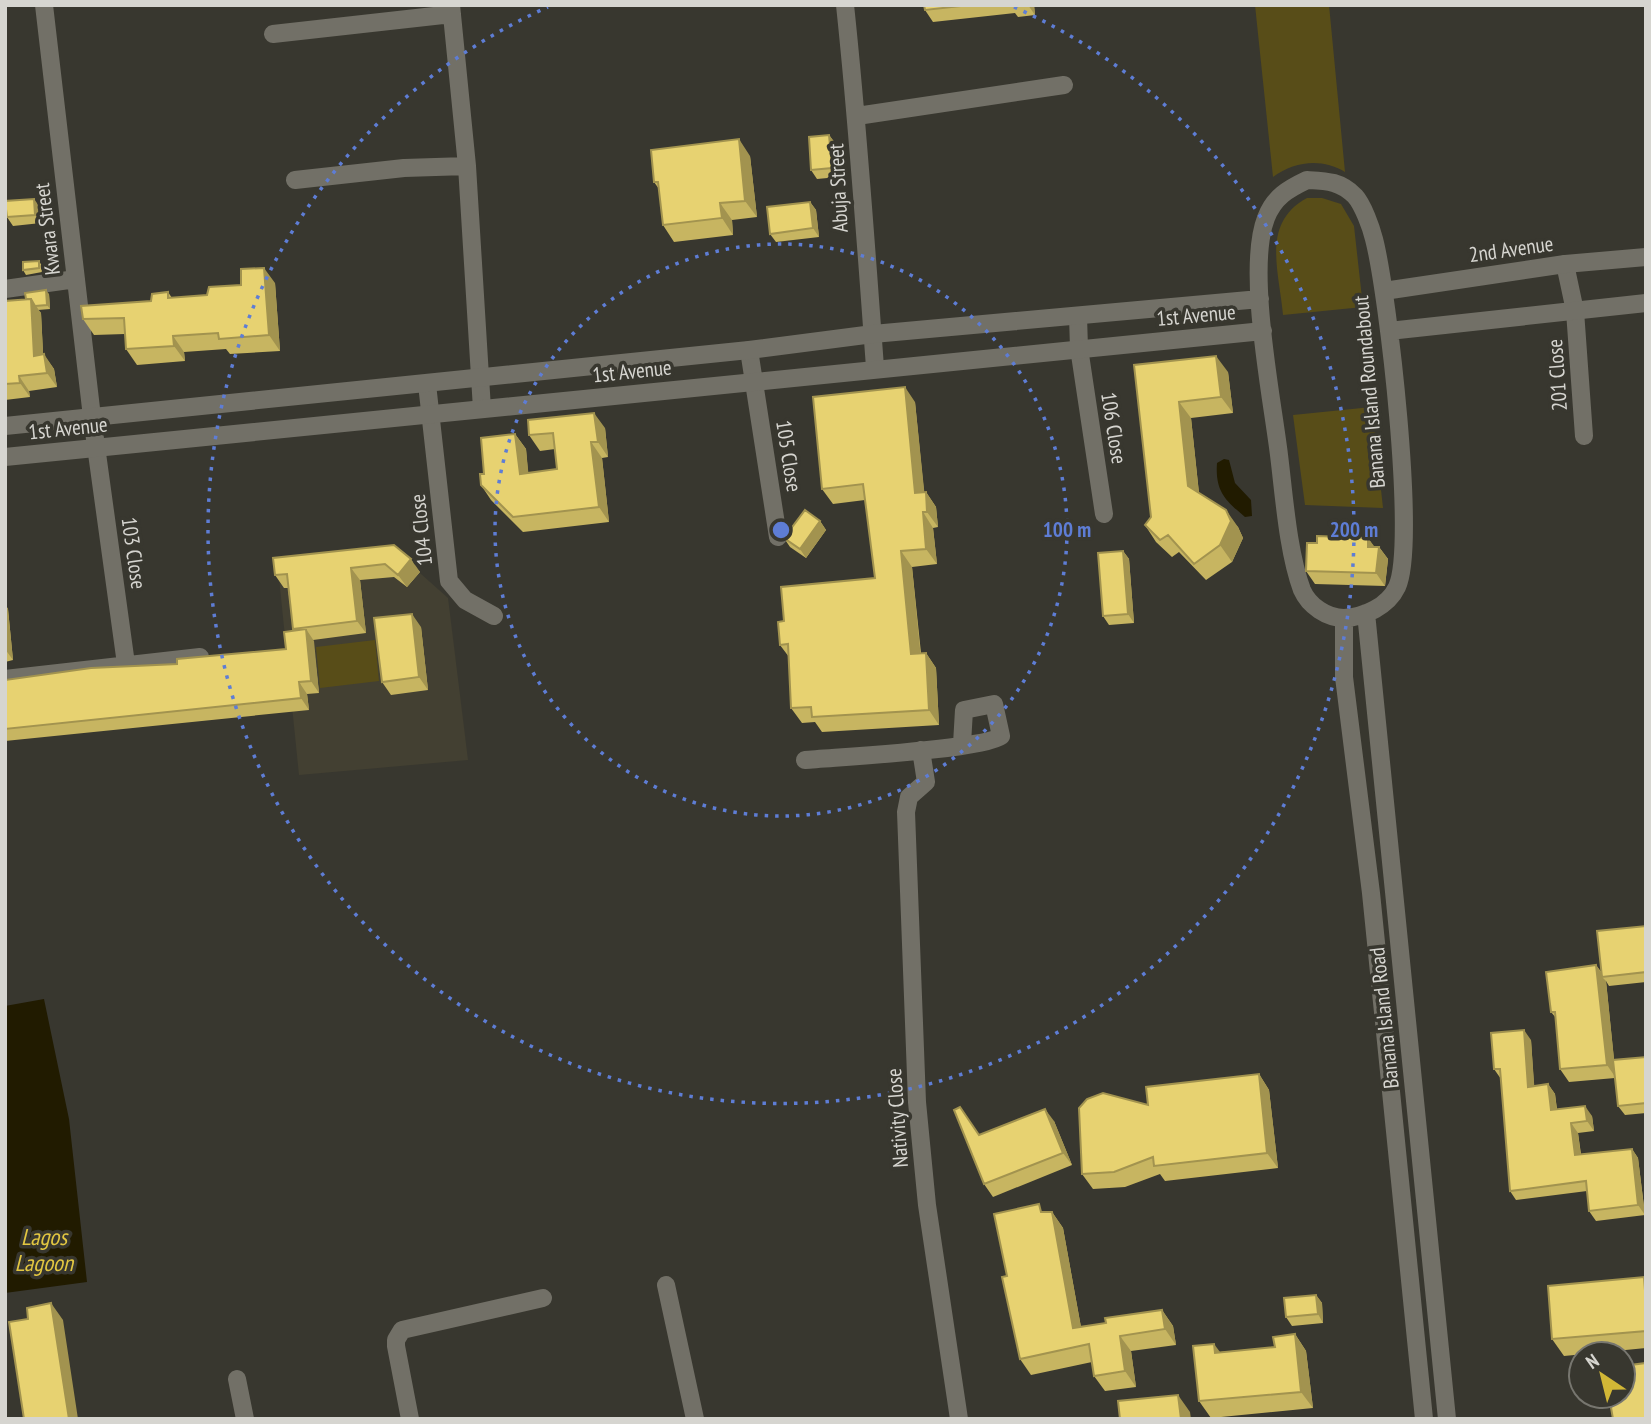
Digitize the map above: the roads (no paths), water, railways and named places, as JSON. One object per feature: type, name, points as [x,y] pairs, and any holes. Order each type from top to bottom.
[{"type":"street","name":"Kwara Street","points":[[44,5],[97,448]]},
{"type":"street","name":"Abuja Street","points":[[845,5],[857,116],[859,183],[875,368]]},
{"type":"street","points":[[273,34],[451,10],[467,166],[482,409]]},
{"type":"street","points":[[857,116],[1064,85]]},
{"type":"street","points":[[295,180],[404,167],[467,166]]},
{"type":"street","name":"Banana Island Roundabout","points":[[1307,180],[1336,181],[1356,197],[1374,237],[1384,291],[1403,516],[1401,573],[1387,600],[1366,613],[1344,618],[1324,613],[1311,605],[1303,591],[1288,523],[1260,299],[1260,260],[1266,219],[1281,192],[1307,180]]},
{"type":"street","name":"2nd Avenue","points":[[1384,291],[1565,264],[1646,257]]},
{"type":"street","name":"201 Close","points":[[1565,264],[1575,311],[1584,436]]},
{"type":"street","points":[[5,289],[76,279]]},
{"type":"street","name":"1st Avenue","points":[[5,426],[749,350],[873,334],[1260,299]]},
{"type":"street","points":[[1389,331],[1646,303]]},
{"type":"street","name":"106 Close","points":[[1078,316],[1079,348],[1104,514]]},
{"type":"street","name":"1st Avenue","points":[[5,457],[1263,331]]},
{"type":"street","name":"105 Close","points":[[749,350],[778,537]]},
{"type":"street","name":"104 Close","points":[[427,384],[449,581],[465,600],[494,617]]},
{"type":"street","name":"103 Close","points":[[97,448],[126,664]]},
{"type":"street","name":"Banana Island Road","points":[[1366,613],[1447,1419]]},
{"type":"street","name":"Banana Island Road","points":[[1344,618],[1344,677],[1372,906],[1424,1419]]},
{"type":"street","points":[[5,679],[222,655]]},
{"type":"street","points":[[805,760],[962,744]]},
{"type":"street","name":"Nativity Close","points":[[921,750],[926,782],[909,797],[906,812],[916,1102],[927,1205],[959,1419]]},
{"type":"street","points":[[666,1285],[695,1419]]},
{"type":"street","points":[[410,1419],[396,1346],[402,1330],[543,1298]]},
{"type":"street","points":[[237,1379],[245,1419]]},
{"type":"water","points":[[1224,459],[1229,460],[1235,483],[1251,500],[1252,516],[1245,517],[1220,488],[1217,463]]},
{"type":"water","name":"Lagos Lagoon","points":[[44,999],[69,1119],[87,1282],[5,1293],[5,1006]]}]
